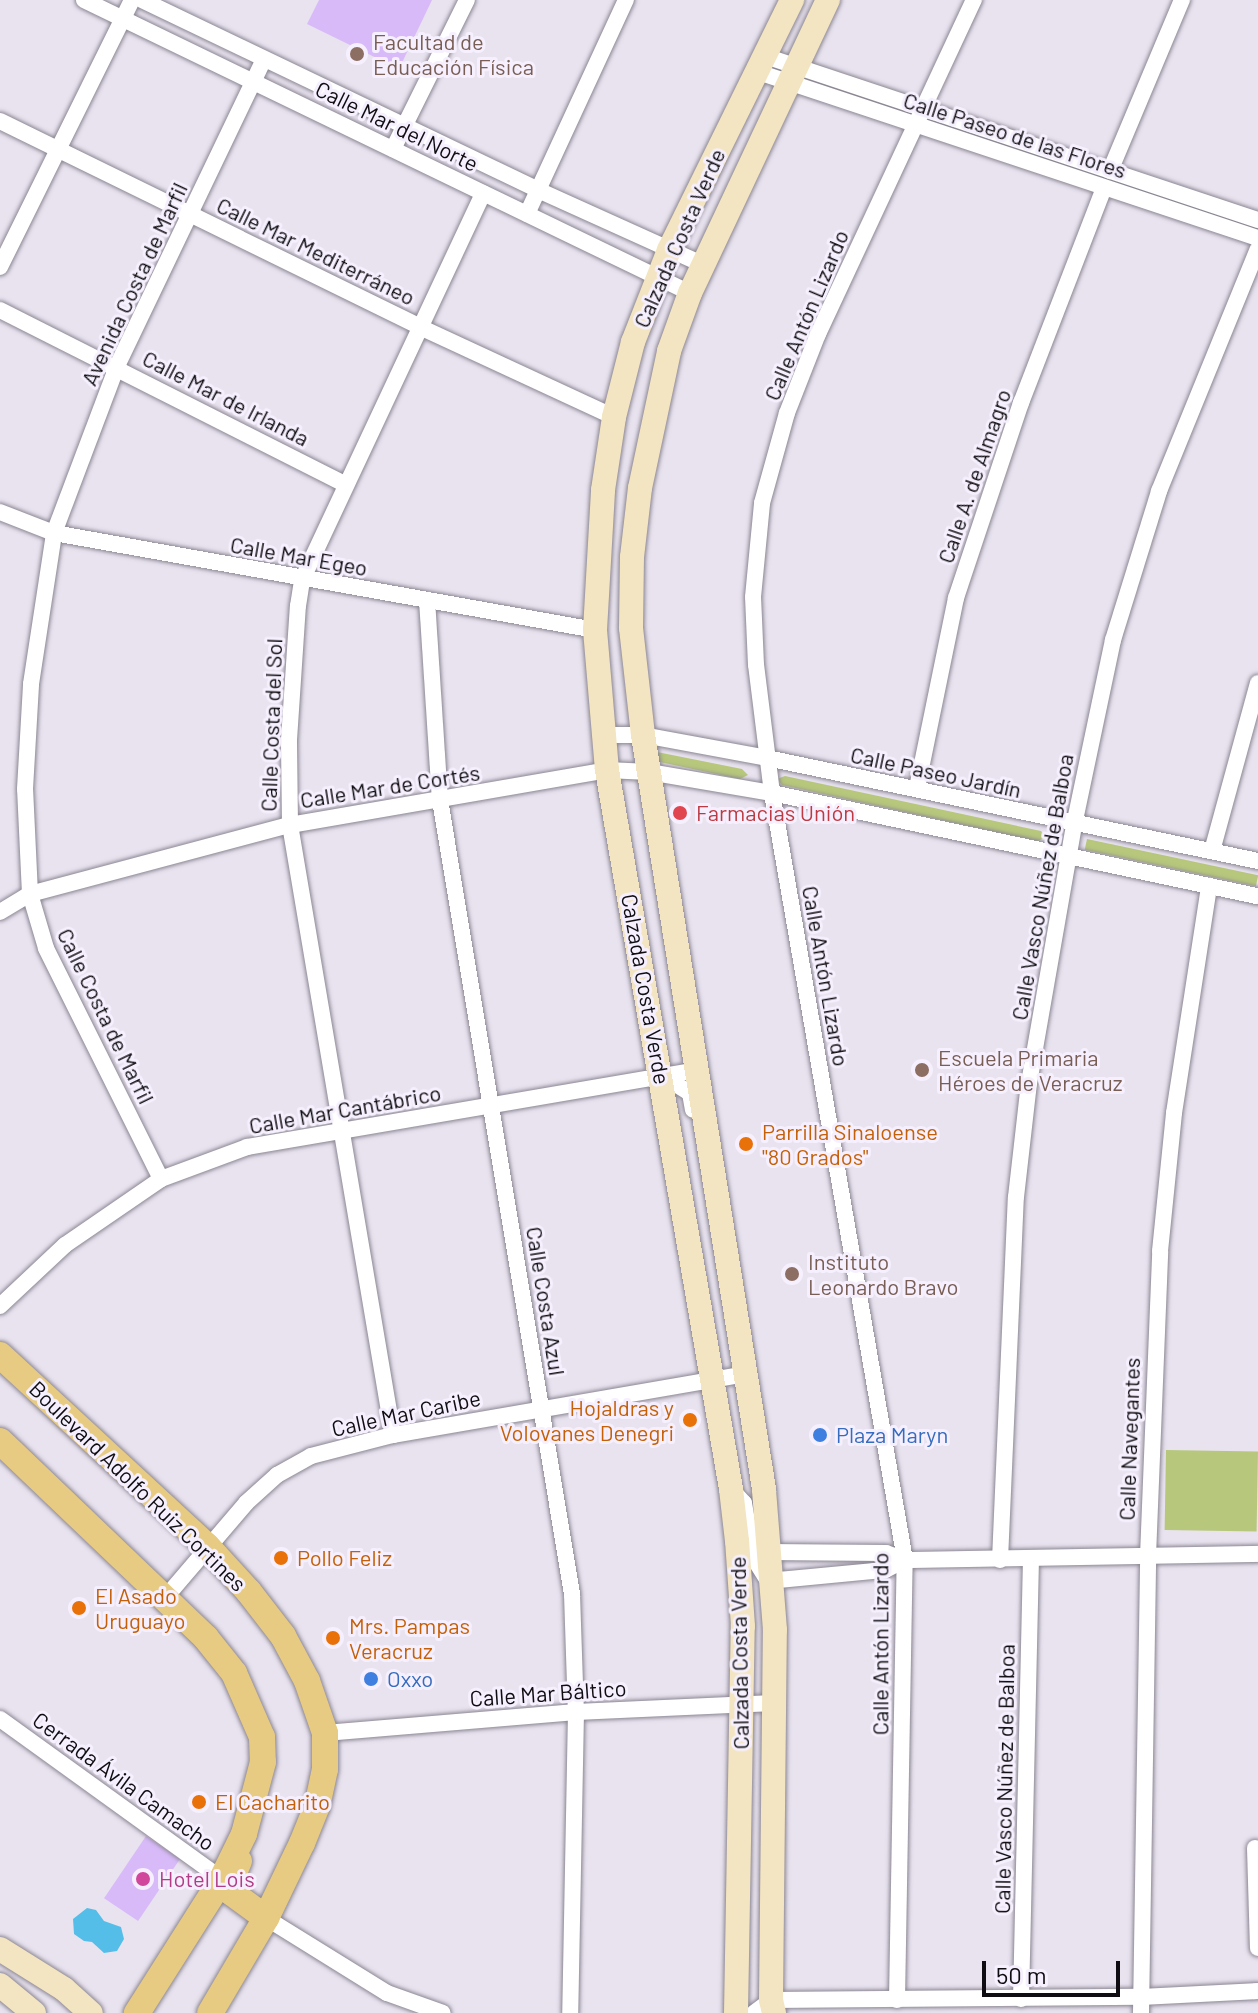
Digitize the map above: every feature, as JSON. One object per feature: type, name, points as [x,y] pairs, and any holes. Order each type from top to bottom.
[{"type":"main road","name":"Calzada Costa Verde","points":[[736,2013],[743,1626],[731,1489],[607,770],[595,630],[602,503],[614,417],[633,342],[669,250],[792,0]]},
{"type":"main road","name":"Calzada Costa Verde","points":[[762,2010],[773,1821],[775,1630],[768,1581],[764,1489],[643,735],[631,628],[632,557],[651,426],[669,351],[690,293],[828,0]]},
{"type":"main road","name":"Boulevard Adolfo Ruiz Cortines","points":[[0,1355],[207,1546],[283,1636],[307,1681],[325,1733],[325,1769],[317,1806],[266,1918],[210,2013]]},
{"type":"main road","points":[[0,1441],[165,1598],[234,1673],[262,1737],[263,1762],[230,1883],[232,1893],[266,1918]]},
{"type":"main road","points":[[137,2013],[222,1879],[244,1834]]},
{"type":"main road","points":[[0,1949],[64,1989],[91,2013]]},
{"type":"main road","points":[[0,1985],[34,2013]]},
{"type":"street","name":"Calle Mar del Norte","points":[[84,0],[690,293]]},
{"type":"street","points":[[0,267],[132,0]]},
{"type":"street","name":"Calle Mar del Norte","points":[[142,0],[538,190],[704,265]]},
{"type":"street","points":[[393,149],[467,0]]},
{"type":"street","points":[[527,214],[626,0]]},
{"type":"street","name":"Calle Antón Lizardo","points":[[897,2000],[905,1560],[772,793],[756,665],[753,597],[762,503],[787,413],[818,334],[974,0]]},
{"type":"street","name":"Calle A. de Almagro","points":[[917,788],[956,598],[1021,403],[1107,180],[1182,0]]},
{"type":"street","name":"Avenida Costa de Marfil","points":[[54,533],[117,366],[264,59]]},
{"type":"street","name":"Calle Paseo de las Flores","points":[[761,64],[1107,180],[1258,238]]},
{"type":"street","name":"Calle Mar Mediterráneo","points":[[0,121],[418,326],[614,417]]},
{"type":"street","name":"Calle Paseo de las Flores","points":[[1107,180],[1258,220]]},
{"type":"street","name":"Calle Costa del Sol","points":[[393,1435],[344,1130],[290,825],[289,740],[302,580],[418,326],[483,193]]},
{"type":"street","name":"Calle Vasco Núñez de Balboa","points":[[1000,1560],[1016,1197],[1029,1083],[1068,855],[1113,640],[1159,491],[1258,249]]},
{"type":"street","name":"Calle Mar de Irlanda","points":[[0,310],[117,366],[345,484]]},
{"type":"street","name":"Calle Mar Egeo","points":[[0,512],[54,533],[302,580],[595,630]]},
{"type":"street","name":"Calle Costa de Marfil","points":[[54,533],[31,684],[25,789],[30,894],[46,948],[161,1179]]},
{"type":"street","name":"Calle Costa Azul","points":[[427,600],[440,800],[572,1594],[576,1712],[570,2013]]},
{"type":"street","points":[[1212,851],[1258,683]]},
{"type":"street","name":"Calle Paseo Jardín","points":[[604,735],[643,735],[767,758],[917,788],[1074,825],[1258,861]]},
{"type":"street","points":[[607,770],[649,772],[772,793],[1258,896]]},
{"type":"street","name":"Calle Mar de Cortés","points":[[0,912],[30,894],[290,825],[607,770]]},
{"type":"street","name":"Calle Navegantes","points":[[1141,2005],[1148,1556],[1160,1251],[1174,1113],[1209,886]]},
{"type":"street","name":"Calle Mar Cantábrico","points":[[0,1306],[65,1245],[161,1179],[247,1147],[696,1070]]},
{"type":"street","points":[[661,1075],[690,1093],[702,1168],[713,1177]]},
{"type":"street","name":"Calle Mar Caribe","points":[[165,1598],[207,1546],[277,1475],[311,1456],[393,1435],[745,1374]]},
{"type":"street","points":[[731,1489],[744,1503],[753,1557],[768,1581],[885,1570],[905,1560]]},
{"type":"street","points":[[766,1552],[886,1553],[905,1560],[1258,1554]]},
{"type":"street","name":"Calle Vasco Núñez de Balboa","points":[[1021,1999],[1031,1560]]},
{"type":"street","points":[[741,1703],[755,1709],[766,1727],[765,1808],[773,1821]]},
{"type":"street","name":"Calle Mar Báltico","points":[[325,1733],[576,1712],[774,1703]]},
{"type":"street","name":"Cerrada Ávila Camacho","points":[[0,1719],[222,1879]]},
{"type":"street","points":[[1255,1848],[1258,1948]]},
{"type":"street","points":[[738,1885],[747,1893],[745,1982],[748,2004],[762,2010],[897,2000],[1021,1999],[1141,2005],[1258,1991]]},
{"type":"street","points":[[266,1918],[387,1993],[443,2013]]},
{"type":"green space","points":[[657,752],[742,769],[748,775],[740,779],[655,761]]},
{"type":"green space","points":[[785,776],[1041,831],[1046,837],[1038,841],[782,785],[777,779]]},
{"type":"green space","points":[[1087,839],[1258,875],[1256,886],[1085,850]]},
{"type":"green space","points":[[1166,1450],[1258,1452],[1257,1532],[1165,1530]]},
{"type":"water","points":[[87,1908],[96,1910],[104,1921],[121,1927],[124,1939],[117,1951],[104,1953],[92,1942],[74,1934],[73,1919]]},
{"type":"building","points":[[319,0],[432,0],[399,69],[307,24]]},
{"type":"building","name":"Hotel Lois","points":[[146,1836],[180,1859],[138,1921],[104,1898]]},
{"type":"place","name":"Facultad de Educación Física","points":[[357,54]]},
{"type":"place","name":"Farmacias Unión","points":[[680,813]]},
{"type":"place","name":"Escuela Primaria Héroes de Veracruz","points":[[922,1070]]},
{"type":"place","name":"Parrilla Sinaloense \"80 Grados\"","points":[[746,1144]]},
{"type":"place","name":"Instituto Leonardo Bravo","points":[[792,1274]]},
{"type":"place","name":"Hojaldras y Volovanes Denegri","points":[[690,1420]]},
{"type":"place","name":"Plaza Maryn","points":[[820,1435]]},
{"type":"place","name":"Pollo Feliz","points":[[281,1558]]},
{"type":"place","name":"El Asado Uruguayo","points":[[79,1608]]},
{"type":"place","name":"Mrs. Pampas Veracruz","points":[[333,1638]]},
{"type":"place","name":"Oxxo","points":[[371,1679]]},
{"type":"place","name":"El Cacharito","points":[[199,1802]]},
{"type":"place","name":"Hotel Lois","points":[[143,1879]]}]
